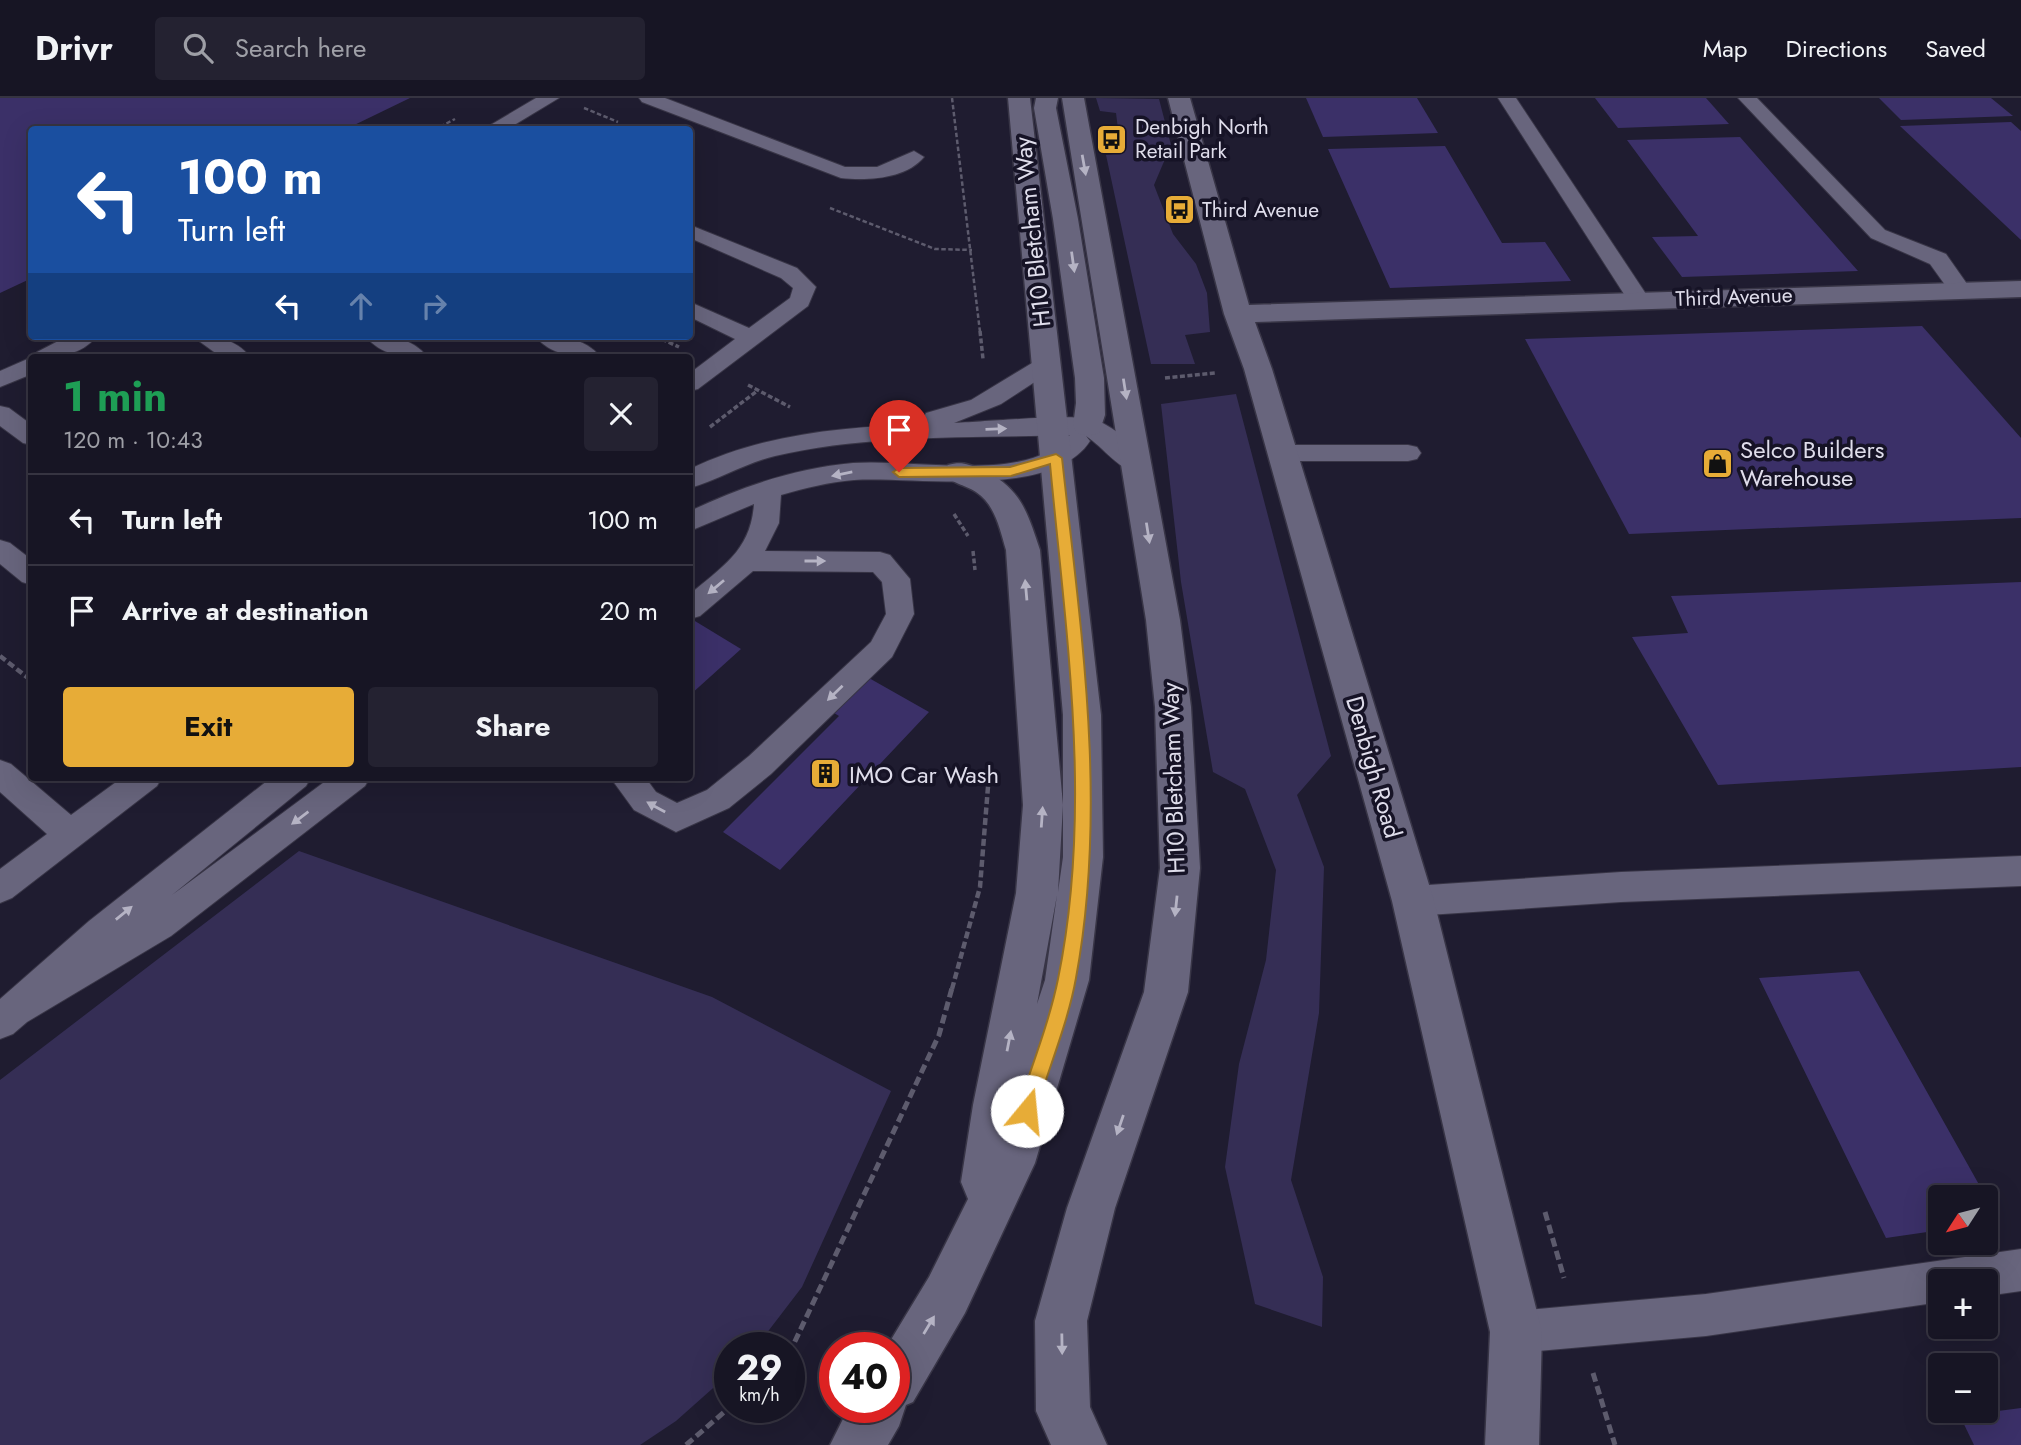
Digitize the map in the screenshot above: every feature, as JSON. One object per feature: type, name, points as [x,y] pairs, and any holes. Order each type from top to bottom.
[{"type":"street","name":"H10 Bletcham Way","points":[[910,1356],[947,1294],[1011,1163],[1067,980],[1083,857],[1082,715],[1018,98]]},
{"type":"street","name":"H10 Bletcham Way","points":[[1047,98],[1045,108],[1068,224],[1089,385],[1091,414],[1088,426]]},
{"type":"street","name":"H10 Bletcham Way","points":[[1073,98],[1163,620],[1173,707],[1180,868],[1166,992],[1091,1208],[1061,1321],[1063,1410],[1080,1445]]},
{"type":"street","name":"Denbigh Road","points":[[1179,98],[1238,314],[1258,369],[1413,901],[1516,1332],[1512,1445]]},
{"type":"street","name":"Third Avenue","points":[[1238,314],[2021,289]]},
{"type":"street","name":"H10 Bletcham Way","points":[[952,473],[989,485],[1011,512],[1023,550],[1043,805],[1037,893],[996,1105],[979,1230]]},
{"type":"street","points":[[857,1445],[870,1423]]},
{"type":"lane","points":[[498,126],[550,98]]},
{"type":"lane","points":[[648,98],[841,172],[864,175],[886,172],[914,157]]},
{"type":"lane","points":[[1507,98],[1639,300]]},
{"type":"lane","points":[[1747,98],[1878,234],[1938,259],[1961,291]]},
{"type":"lane","points":[[693,232],[789,273],[805,287],[800,301],[693,382]]},
{"type":"lane","points":[[693,310],[752,338]]},
{"type":"lane","points":[[210,340],[233,354]]},
{"type":"lane","points":[[384,340],[410,354]]},
{"type":"lane","points":[[555,340],[582,354]]},
{"type":"lane","points":[[55,354],[81,346]]},
{"type":"lane","points":[[693,477],[716,464],[761,445],[853,424],[948,417],[988,403],[1045,365]]},
{"type":"lane","points":[[0,380],[28,366]]},
{"type":"lane","points":[[0,414],[28,434]]},
{"type":"lane","points":[[716,464],[767,450],[847,436],[1073,445],[1088,426],[1111,440],[1137,466]]},
{"type":"lane","points":[[693,520],[720,506],[768,489],[853,472],[1011,472],[1054,443]]},
{"type":"lane","points":[[1283,453],[1408,453]]},
{"type":"lane","points":[[693,503],[741,479],[753,478],[768,489]]},
{"type":"lane","points":[[693,606],[747,561],[766,523],[768,489]]},
{"type":"lane","points":[[0,551],[28,572]]},
{"type":"lane","points":[[629,781],[645,801],[676,818],[718,799],[760,765],[882,649],[900,614],[896,579],[880,562],[747,561]]},
{"type":"lane","points":[[0,773],[70,835]]},
{"type":"lane","points":[[0,888],[141,781]]},
{"type":"lane","points":[[9,1015],[101,932],[290,781]]},
{"type":"lane","points":[[9,1015],[159,925],[349,781]]},
{"type":"lane","points":[[1413,901],[1621,887],[2021,871]]},
{"type":"lane","points":[[1998,1273],[2021,1270]]},
{"type":"lane","points":[[1516,1332],[1706,1315],[1928,1283]]},
{"type":"path","points":[[952,98],[988,403]]},
{"type":"path","points":[[573,103],[625,124]]},
{"type":"path","points":[[663,340],[693,354]]},
{"type":"path","points":[[693,354],[794,409]]},
{"type":"path","points":[[1124,383],[1258,369]]},
{"type":"path","points":[[709,428],[757,391]]},
{"type":"path","points":[[952,473],[948,502],[973,548],[975,575]]},
{"type":"path","points":[[0,656],[28,678]]},
{"type":"path","points":[[799,1332],[939,1035],[980,887],[989,768]]},
{"type":"path","points":[[686,1445],[714,1421]]},
{"type":"shaded area","points":[[1096,98],[1159,99],[1171,145],[1154,185],[1173,234],[1196,264],[1207,293],[1210,332],[1185,335],[1195,364],[1151,364],[1106,155],[1121,153],[1116,113],[1100,111]]},
{"type":"shaded area","points":[[1236,394],[1331,756],[1297,795],[1324,867],[1319,1013],[1291,1180],[1323,1277],[1322,1327],[1255,1304],[1225,1167],[1239,1064],[1266,960],[1276,870],[1245,789],[1213,772],[1181,582],[1161,404]]},
{"type":"shaded area","points":[[299,851],[712,997],[891,1091],[802,1287],[768,1332],[714,1332],[714,1387],[676,1421],[640,1445],[0,1445],[0,1080]]},
{"type":"building","points":[[0,98],[410,98],[352,126],[28,126],[28,280],[0,293]]},
{"type":"building","points":[[1306,98],[1417,98],[1438,133],[1323,137]]},
{"type":"building","points":[[1595,98],[1706,98],[1729,124],[1618,128]]},
{"type":"building","points":[[1879,98],[1991,98],[2013,116],[1901,120]]},
{"type":"building","points":[[2011,122],[2021,131],[2021,240],[1900,126]]},
{"type":"building","points":[[1740,137],[1858,271],[1682,277],[1652,237],[1698,236],[1627,140]]},
{"type":"building","points":[[1445,146],[1502,243],[1545,242],[1571,281],[1390,288],[1328,149]]},
{"type":"building","points":[[1922,326],[2021,438],[2021,518],[1629,534],[1525,339]]},
{"type":"building","points":[[2021,582],[2021,767],[1718,785],[1632,637],[1688,633],[1671,596]]},
{"type":"building","points":[[693,620],[741,649],[693,692]]},
{"type":"building","name":"IMO Car Wash","points":[[846,665],[929,712],[780,870],[723,832],[839,716],[811,699]]},
{"type":"building","points":[[1859,971],[1979,1185],[1928,1185],[1928,1232],[1886,1238],[1759,978]]},
{"type":"building","points":[[2021,1408],[2021,1445],[1974,1445],[1963,1423],[1998,1423],[1998,1411]]},
{"type":"place","name":"Denbigh North Retail Park","points":[[1112,139]]},
{"type":"place","name":"Third Avenue","points":[[1179,210]]},
{"type":"place","name":"Selco Builders Warehouse","points":[[1717,463]]},
{"type":"place","name":"IMO Car Wash","points":[[826,774]]},
{"type":"route","points":[[899,472],[1011,472],[1056,458],[1082,715],[1083,857],[1067,980],[1027,1111]]}]
